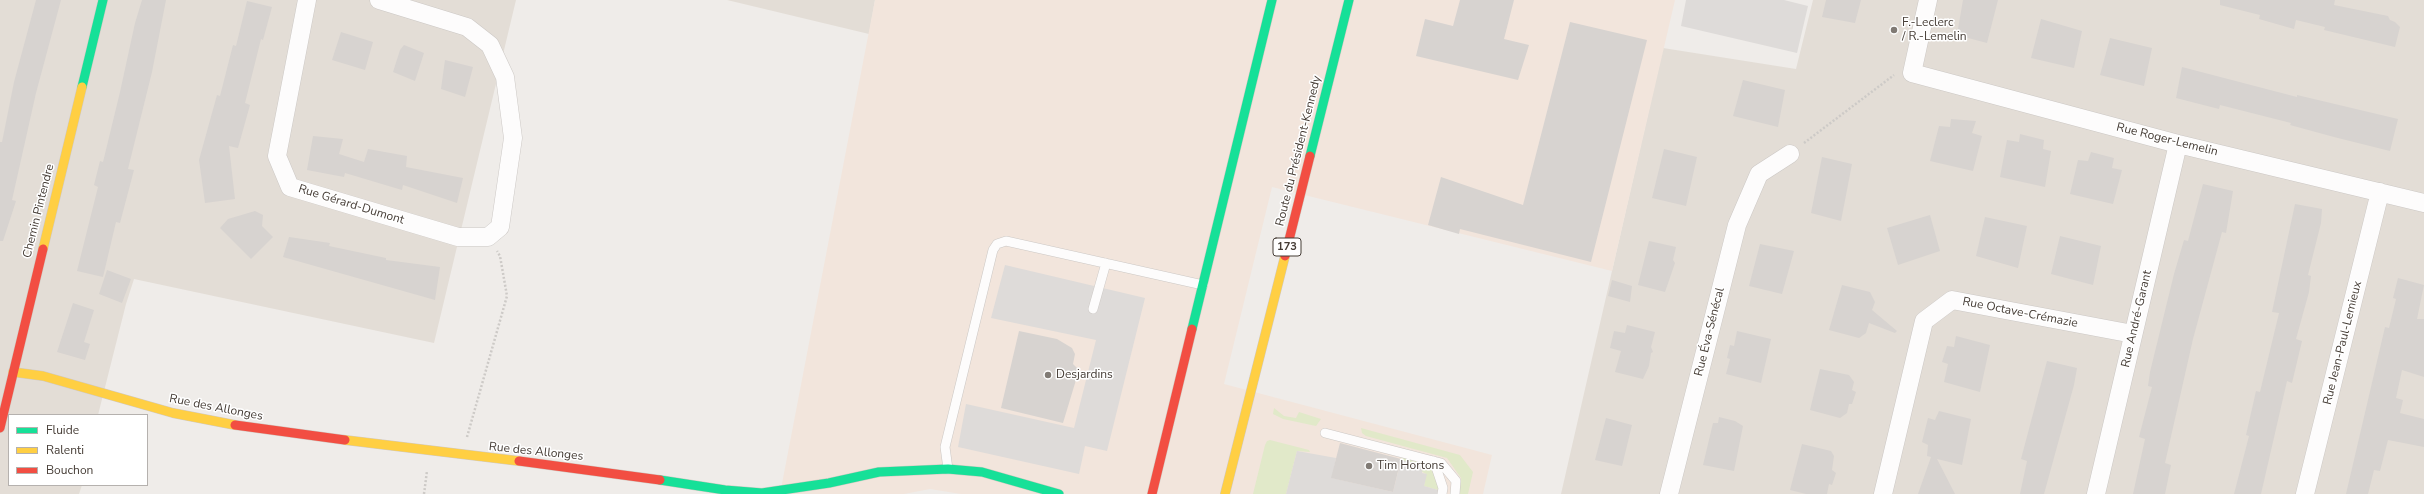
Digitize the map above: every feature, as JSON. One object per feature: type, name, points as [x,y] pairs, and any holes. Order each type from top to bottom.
[{"type":"street","name":"Chemin Pintendre","points":[[0,428],[12,372],[103,0]]},
{"type":"street","name":"Rue Gérard-Dumont","points":[[306,0],[277,156],[290,187],[458,237],[488,237]]},
{"type":"street","points":[[379,0],[467,27],[490,45],[505,77],[513,138],[500,227],[488,237]]},
{"type":"street","points":[[1152,494],[1272,0]]},
{"type":"street","name":"Route du Président-Kennedy","points":[[1225,494],[1349,0]]},
{"type":"street","points":[[1909,70],[1928,0]]},
{"type":"street","name":"Rue Roger-Lemelin","points":[[1909,70],[2178,144],[2424,203]]},
{"type":"street","name":"Rue André-Garant","points":[[2096,494],[2178,144]]},
{"type":"street","name":"Rue Éva-Sénécal","points":[[1669,494],[1737,225],[1759,174],[1790,154]]},
{"type":"street","name":"Rue Jean-Paul-Lemieux","points":[[2305,494],[2380,192]]},
{"type":"street","name":"Rue Octave-Crémazie","points":[[1883,494],[1924,321],[1952,300],[2133,334]]},
{"type":"street","name":"Rue des Allonges","points":[[12,372],[43,376],[165,411],[242,426],[462,456],[606,471],[725,490],[762,493],[829,483],[879,472],[948,469],[982,472],[1059,494]]},
{"type":"lane","points":[[948,469],[945,447],[993,250],[997,244],[1006,241],[1203,285]]},
{"type":"lane","points":[[1093,309],[1106,263]]},
{"type":"lane","points":[[1325,433],[1441,463],[1456,481],[1455,494]]},
{"type":"lane","points":[[1434,461],[1437,475],[1444,488],[1442,494]]},
{"type":"path","points":[[1790,154],[1909,70]]},
{"type":"path","points":[[462,456],[486,365],[507,296],[500,256],[488,237]]},
{"type":"shaded area","points":[[0,0],[516,0],[434,343],[134,279],[126,304],[98,414],[8,414],[8,486],[82,486],[79,494],[0,494]]},
{"type":"shaded area","points":[[727,0],[875,0],[869,34]]},
{"type":"shaded area","points":[[875,0],[1675,0],[1612,271],[1272,187],[1224,384],[1492,455],[1483,494],[961,494],[930,489],[904,494],[780,494]]},
{"type":"shaded area","points":[[1686,0],[1784,0],[1808,6],[1797,53],[1681,26]]},
{"type":"shaded area","points":[[1813,0],[2424,0],[2424,494],[1561,494],[1663,48],[1796,69]]},
{"type":"shaded area","points":[[1005,265],[1145,298],[1107,451],[1085,446],[1079,474],[958,447],[966,404],[1074,428],[1096,340],[991,318]]},
{"type":"shaded area","points":[[1297,451],[1336,458],[1332,478],[1393,492],[1401,460],[1423,465],[1422,473],[1427,474],[1424,486],[1438,490],[1437,494],[1286,494]]},
{"type":"green space","points":[[1274,408],[1284,416],[1296,418],[1299,412],[1321,419],[1316,426],[1283,419],[1273,414]]},
{"type":"green space","points":[[1361,428],[1460,455],[1473,472],[1468,494],[1459,494],[1461,478],[1447,458],[1366,436],[1362,433]]},
{"type":"green space","points":[[1270,440],[1309,450],[1310,452],[1297,451],[1286,494],[1253,494],[1265,445],[1267,441]]},
{"type":"green space","points":[[1402,455],[1430,466],[1438,484],[1438,490],[1424,486],[1426,474],[1401,460]]},
{"type":"building","points":[[36,0],[61,0],[36,93],[12,200],[16,201],[3,241],[0,241],[0,142],[2,142],[14,82]]},
{"type":"building","points":[[142,0],[166,0],[152,72],[128,169],[134,170],[120,223],[116,222],[103,277],[77,271],[98,187],[94,185],[100,161],[103,162],[135,23]]},
{"type":"building","points":[[1460,0],[1514,0],[1504,39],[1529,45],[1518,80],[1416,56],[1425,19],[1453,26]]},
{"type":"building","points":[[1826,0],[1861,0],[1855,23],[1822,17]]},
{"type":"building","points":[[1963,0],[1998,0],[1987,43],[1957,35]]},
{"type":"building","points":[[2220,0],[2335,0],[2334,5],[2388,16],[2390,20],[2395,22],[2400,27],[2395,47],[2324,30],[2325,27],[2296,20],[2294,29],[2259,19],[2260,15],[2220,5]]},
{"type":"building","points":[[247,1],[272,7],[263,40],[261,39],[245,103],[250,105],[238,148],[229,146],[235,199],[205,203],[199,160],[217,95],[220,96],[233,45],[236,46]]},
{"type":"building","points":[[2041,19],[2082,31],[2074,68],[2031,58]]},
{"type":"building","points":[[1570,22],[1647,40],[1591,262],[1460,229],[1459,234],[1428,225],[1441,177],[1523,205]]},
{"type":"building","points":[[341,32],[373,42],[365,70],[332,60]]},
{"type":"building","points":[[2110,38],[2152,48],[2144,86],[2100,75]]},
{"type":"building","points":[[404,45],[424,53],[415,81],[393,72],[400,50]]},
{"type":"building","points":[[445,60],[473,67],[465,97],[441,89]]},
{"type":"building","points":[[2182,67],[2297,97],[2297,95],[2398,119],[2390,151],[2220,105],[2219,109],[2176,98]]},
{"type":"building","points":[[1743,80],[1785,90],[1778,127],[1733,116]]},
{"type":"building","points":[[1951,119],[1976,121],[1972,133],[1982,136],[1973,171],[1930,161],[1939,126],[1950,127]]},
{"type":"building","points":[[2020,134],[2044,140],[2043,149],[2051,151],[2045,187],[2000,177],[2007,140],[2019,142]]},
{"type":"building","points":[[313,136],[343,139],[339,154],[364,162],[368,149],[407,156],[406,167],[463,178],[457,203],[403,185],[402,190],[345,173],[344,177],[307,170]]},
{"type":"building","points":[[1664,149],[1697,157],[1686,206],[1652,198]]},
{"type":"building","points":[[2091,152],[2114,158],[2112,168],[2122,170],[2113,204],[2070,194],[2078,160],[2088,161]]},
{"type":"building","points":[[1822,157],[1852,164],[1841,221],[1811,213]]},
{"type":"building","points":[[2203,184],[2233,191],[2226,233],[2222,232],[2193,339],[2165,463],[2171,465],[2165,494],[2133,494],[2145,439],[2139,437],[2152,387],[2148,386],[2150,372],[2174,274],[2184,240],[2188,241]]},
{"type":"building","points":[[2295,204],[2322,209],[2321,223],[2308,275],[2311,276],[2309,292],[2296,339],[2302,341],[2292,383],[2287,381],[2261,494],[2234,494],[2249,436],[2246,435],[2256,391],[2260,392],[2279,313],[2272,312]]},
{"type":"building","points":[[255,211],[263,215],[262,226],[273,237],[251,259],[220,228],[228,219]]},
{"type":"building","points":[[1930,215],[1940,251],[1898,265],[1887,228]]},
{"type":"building","points":[[1985,217],[2027,226],[2018,268],[1976,256]]},
{"type":"building","points":[[2060,236],[2101,246],[2093,285],[2051,274]]},
{"type":"building","points":[[289,237],[330,243],[329,246],[386,258],[386,260],[440,267],[435,300],[283,257]]},
{"type":"building","points":[[1649,241],[1676,247],[1673,260],[1675,263],[1665,292],[1638,285]]},
{"type":"building","points":[[1760,244],[1794,251],[1782,294],[1749,286]]},
{"type":"building","points":[[107,270],[131,279],[122,303],[99,294]]},
{"type":"building","points":[[2398,278],[2424,285],[2417,319],[2424,319],[2424,377],[2402,370],[2396,398],[2403,400],[2400,413],[2424,419],[2424,447],[2388,440],[2380,471],[2374,470],[2368,494],[2346,494],[2385,327],[2389,328],[2396,299],[2393,298]]},
{"type":"building","points":[[1612,280],[1632,286],[1630,302],[1608,296]]},
{"type":"building","points":[[1842,285],[1870,292],[1875,302],[1872,310],[1897,331],[1895,333],[1869,323],[1866,333],[1859,338],[1829,330]]},
{"type":"building","points":[[73,303],[94,310],[84,342],[90,344],[85,360],[57,352]]},
{"type":"building","points":[[1627,325],[1655,332],[1651,347],[1653,352],[1651,353],[1649,366],[1643,379],[1615,372],[1621,351],[1610,348],[1614,331],[1625,333]]},
{"type":"building","points":[[1019,331],[1057,339],[1072,348],[1075,354],[1073,364],[1079,370],[1063,423],[1001,408]]},
{"type":"building","points":[[1737,331],[1771,339],[1761,383],[1726,374],[1730,359],[1727,358],[1730,345],[1734,346]]},
{"type":"building","points":[[1956,336],[1990,345],[1980,392],[1944,382],[1948,364],[1942,362],[1947,346],[1954,347]]},
{"type":"building","points":[[2047,361],[2077,368],[2074,385],[2044,494],[2020,494],[2027,461],[2021,459]]},
{"type":"building","points":[[1820,369],[1849,375],[1854,382],[1852,390],[1856,392],[1852,404],[1849,404],[1847,413],[1840,418],[1810,410]]},
{"type":"building","points":[[1939,411],[1971,419],[1962,465],[1937,459],[1955,494],[1918,494],[1931,457],[1927,456],[1928,445],[1922,442],[1928,418],[1935,420]]},
{"type":"building","points":[[1719,417],[1735,421],[1743,426],[1734,471],[1703,465],[1713,423],[1718,423]]},
{"type":"building","points":[[1606,418],[1632,425],[1622,466],[1595,460]]},
{"type":"building","points":[[1340,443],[1401,459],[1393,492],[1331,478]]},
{"type":"building","points":[[1802,444],[1831,451],[1834,456],[1832,470],[1836,473],[1832,485],[1829,484],[1827,494],[1806,494],[1790,490]]},
{"type":"traffic: fast","points":[[82,87],[103,0]]},
{"type":"traffic: fast","points":[[1192,329],[1272,0]]},
{"type":"traffic: fast","points":[[1310,156],[1349,0]]},
{"type":"traffic: fast","points":[[660,480],[725,490],[762,493],[829,483],[879,472],[948,469],[982,472],[1059,494]]},
{"type":"traffic: slow","points":[[43,249],[82,87]]},
{"type":"traffic: slow","points":[[1225,494],[1285,256]]},
{"type":"traffic: slow","points":[[13,372],[43,376],[173,413],[235,425]]},
{"type":"traffic: slow","points":[[345,440],[519,461]]},
{"type":"traffic: jam","points":[[1285,256],[1310,156]]},
{"type":"traffic: jam","points":[[0,428],[43,249]]},
{"type":"traffic: jam","points":[[1152,494],[1192,329]]},
{"type":"traffic: jam","points":[[235,425],[345,440]]},
{"type":"traffic: jam","points":[[519,461],[660,480]]},
{"type":"place","name":"F.-Leclerc / R.-Lemelin","points":[[1894,30]]},
{"type":"place","name":"Desjardins","points":[[1048,375]]},
{"type":"place","name":"Tim Hortons","points":[[1369,466]]}]
